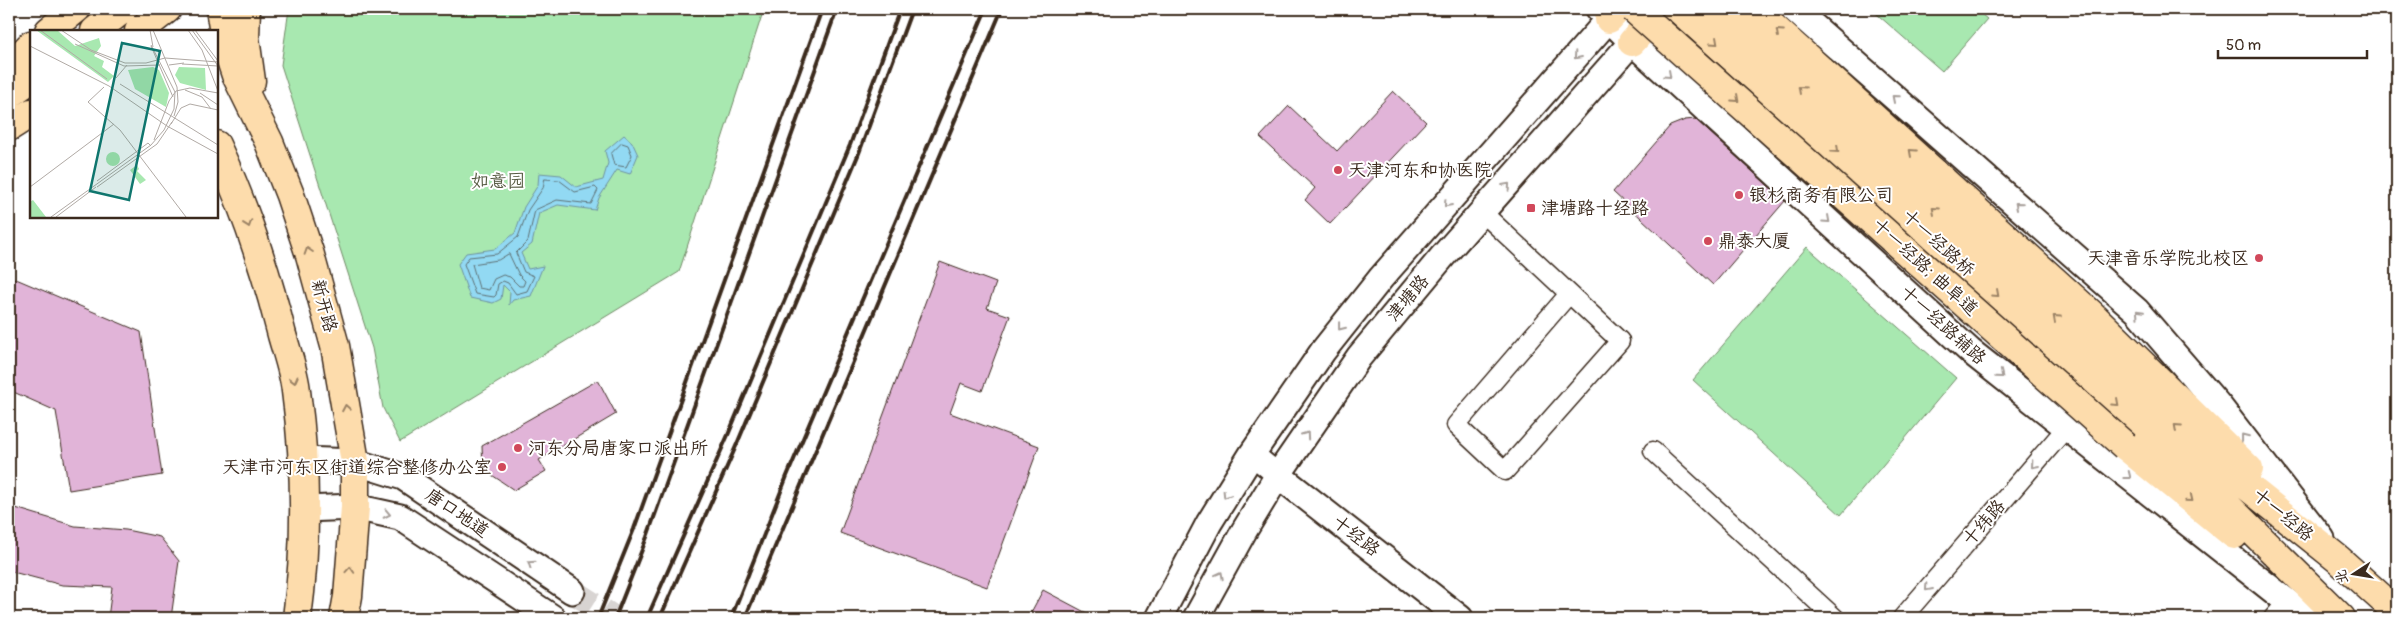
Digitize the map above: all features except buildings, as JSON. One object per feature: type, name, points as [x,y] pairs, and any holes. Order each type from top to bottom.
[{"type":"main road","points":[[50,30],[76,9]]},
{"type":"main road","points":[[96,30],[123,9]]},
{"type":"main road","points":[[143,24],[167,9]]},
{"type":"main road","name":"新开路","points":[[220,9],[226,45],[236,75],[269,142],[310,256],[330,328],[355,462],[355,507],[348,596],[344,618]]},
{"type":"main road","points":[[246,9],[246,38],[251,82],[269,142]]},
{"type":"main road","name":"十一经路; 曲阜道","points":[[1634,9],[2125,446],[2339,618]]},
{"type":"main road","name":"津塘路","points":[[1196,618],[1244,531],[1278,475],[1359,357],[1437,264],[1661,9]]},
{"type":"main road","name":"十一经路桥","points":[[1679,9],[2205,468]]},
{"type":"main road","name":"十一经路桥","points":[[1712,9],[2205,468]]},
{"type":"main road","points":[[1753,9],[2092,315],[2204,423],[2338,559]]},
{"type":"main road","points":[[1794,9],[2137,311],[2219,406],[2338,559]]},
{"type":"main road","name":"津塘路","points":[[1158,618],[1209,523],[1252,454],[1322,350],[1609,12]]},
{"type":"main road","name":"十一经路辅路","points":[[1609,12],[1632,42],[1970,351],[2066,428],[2281,610],[2308,618]]},
{"type":"main road","points":[[9,68],[30,46]]},
{"type":"main road","points":[[9,94],[30,80]]},
{"type":"main road","points":[[9,128],[30,114]]},
{"type":"main road","points":[[218,151],[273,299],[296,389],[304,509],[297,618]]},
{"type":"main road","name":"唐口地道","points":[[302,460],[355,462],[403,477],[572,591]]},
{"type":"main road","name":"十一经路","points":[[2205,468],[2338,559],[2397,612]]},
{"type":"main road","name":"十一经路","points":[[2205,468],[2339,618]]},
{"type":"main road","name":"十经路","points":[[1278,475],[1460,618]]},
{"type":"main road","name":"唐口地道","points":[[304,509],[355,507],[400,517],[553,618]]},
{"type":"street","points":[[1483,213],[1620,341],[1505,471],[1456,425],[1569,294]]},
{"type":"street","name":"十纬路","points":[[1902,618],[2066,428]]},
{"type":"street","points":[[1653,451],[1835,618]]},
{"type":"street","name":"十经路","points":[[1252,454],[1278,475]]},
{"type":"green space","name":"如意园","points":[[289,9],[764,9],[679,272],[400,442],[383,408],[372,348],[281,65]]},
{"type":"green space","points":[[1871,9],[1975,9],[1987,19],[1942,71]]},
{"type":"green space","points":[[1807,247],[1956,378],[1841,515],[1693,380]]},
{"type":"water","points":[[624,135],[632,142],[638,155],[630,174],[617,170],[599,198],[595,210],[558,205],[539,213],[532,244],[521,253],[528,269],[543,266],[531,296],[513,300],[509,305],[510,292],[503,285],[501,299],[493,303],[470,298],[458,264],[466,253],[495,249],[515,233],[524,207],[538,185],[539,173],[561,175],[576,187],[603,180],[608,163],[605,151]]},
{"type":"tunnel","points":[[572,591],[614,618]]},
{"type":"railway","points":[[598,618],[634,529],[822,9]]},
{"type":"railway","points":[[615,618],[647,537],[837,9]]},
{"type":"railway","points":[[647,618],[728,435],[850,145],[900,9]]},
{"type":"railway","points":[[660,618],[737,444],[859,153],[912,9]]},
{"type":"railway","points":[[731,618],[787,476],[986,9]]},
{"type":"railway","points":[[745,618],[1002,9]]},
{"type":"place","name":"天津河东和协医院","points":[[1338,170]]},
{"type":"place","name":"银杉商务有限公司","points":[[1739,195]]},
{"type":"place","name":"津塘路十经路","points":[[1531,208]]},
{"type":"place","name":"鼎泰大厦","points":[[1708,241]]},
{"type":"place","name":"天津音乐学院北校区","points":[[2259,258]]},
{"type":"place","name":"河东分局唐家口派出所","points":[[518,448]]},
{"type":"place","name":"天津市河东区街道综合整修办公室","points":[[502,467]]}]
